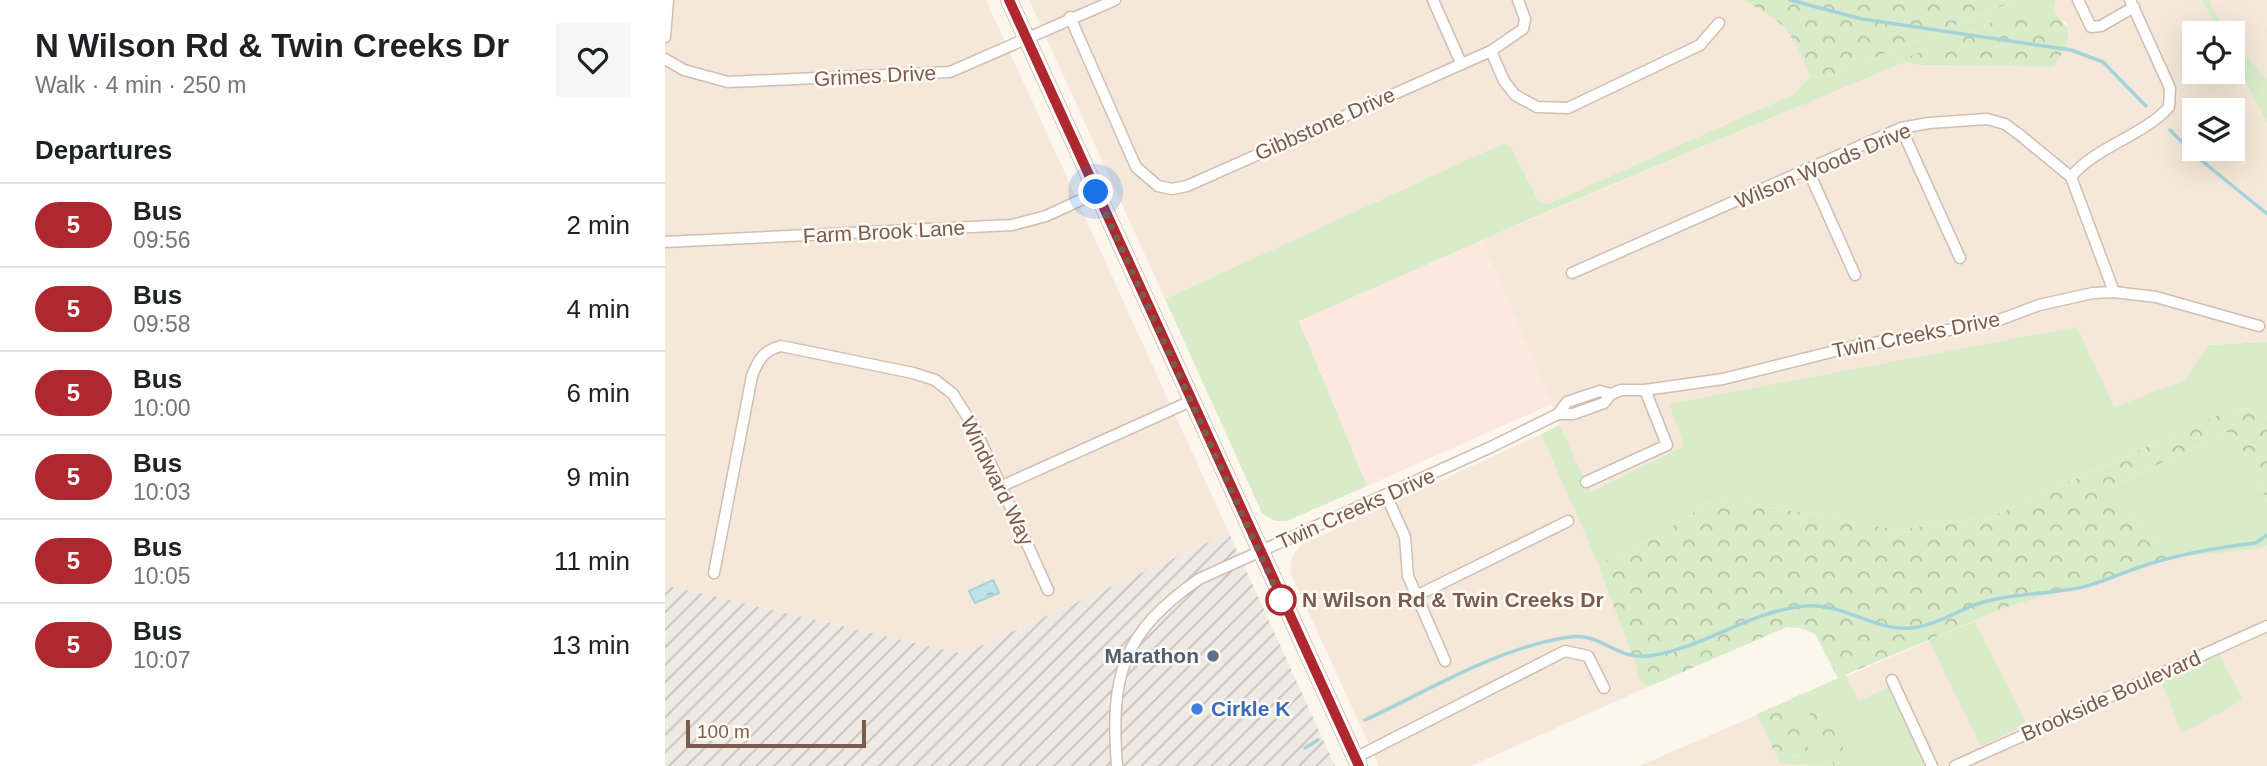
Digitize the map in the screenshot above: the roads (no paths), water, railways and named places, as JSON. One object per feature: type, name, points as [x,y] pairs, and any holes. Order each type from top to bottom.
[{"type":"main road","points":[[1009,0],[1357,762]]},
{"type":"street","points":[[665,37],[669,0]]},
{"type":"street","name":"Grimes Drive","points":[[665,60],[695,74],[728,82],[915,76],[950,72],[1070,17],[1115,0]]},
{"type":"street","points":[[1433,0],[1461,63]]},
{"type":"street","points":[[1518,0],[1525,19],[1523,29],[1491,51],[1504,81],[1515,95],[1537,107],[1568,108],[1700,45],[1719,23]]},
{"type":"street","points":[[2077,0],[2091,27],[2101,26],[2132,4],[2170,88],[2169,107],[2142,130],[2083,165],[2071,177],[2114,292]]},
{"type":"street","name":"Gibbstone Drive","points":[[1070,17],[1136,167],[1158,186],[1172,188],[1187,186],[1491,51]]},
{"type":"street","name":"Wilson Woods Drive","points":[[1572,273],[1901,128],[1987,119],[2005,124],[2071,177]]},
{"type":"street","points":[[1901,128],[1960,258]]},
{"type":"street","points":[[1808,170],[1855,275]]},
{"type":"street","name":"Farm Brook Lane","points":[[665,242],[1012,226],[1046,216],[1096,192]]},
{"type":"street","name":"Twin Creeks Drive","points":[[1117,766],[1114,702],[1129,652],[1143,629],[1177,595],[1199,579],[1557,414],[1573,414],[1604,403],[1611,394],[1723,379],[1851,347],[1951,331],[2005,319],[2039,305],[2093,293],[2114,292],[2197,306],[2259,326]]},
{"type":"street","name":"Windward Way","points":[[714,573],[752,376],[758,360],[771,349],[792,347],[935,380],[953,394],[975,429],[1048,590]]},
{"type":"street","points":[[1586,482],[1667,445],[1644,390]]},
{"type":"street","points":[[1002,486],[1191,401]]},
{"type":"street","points":[[1385,495],[1405,537],[1408,576],[1445,661]]},
{"type":"street","points":[[1416,596],[1568,521]]},
{"type":"street","name":"Brookside Boulevard","points":[[1955,766],[2267,626]]},
{"type":"street","points":[[1357,762],[1565,650],[1588,656],[1604,688]]},
{"type":"street","points":[[1892,680],[1932,766]]},
{"type":"water","points":[[993,580],[999,593],[975,603],[969,591]]},
{"type":"waterway","points":[[1790,0],[1862,19],[2071,50],[2103,62],[2146,106]]},
{"type":"waterway","points":[[2170,130],[2196,156],[2267,214]]},
{"type":"waterway","points":[[1365,720],[1491,660],[1543,642],[1582,637],[1630,655],[1655,655],[1693,644],[1767,614],[1806,606],[1835,609],[1890,627],[1918,627],[1991,600],[2087,586],[2165,559],[2256,543],[2267,535]]},
{"type":"waterway","points":[[1305,748],[1318,740]]},
{"type":"place","name":"N Wilson Rd & Twin Creeks Dr","points":[[1281,600]]},
{"type":"place","name":"Marathon","points":[[1213,656]]},
{"type":"place","name":"Cirkle K","points":[[1197,709]]}]
